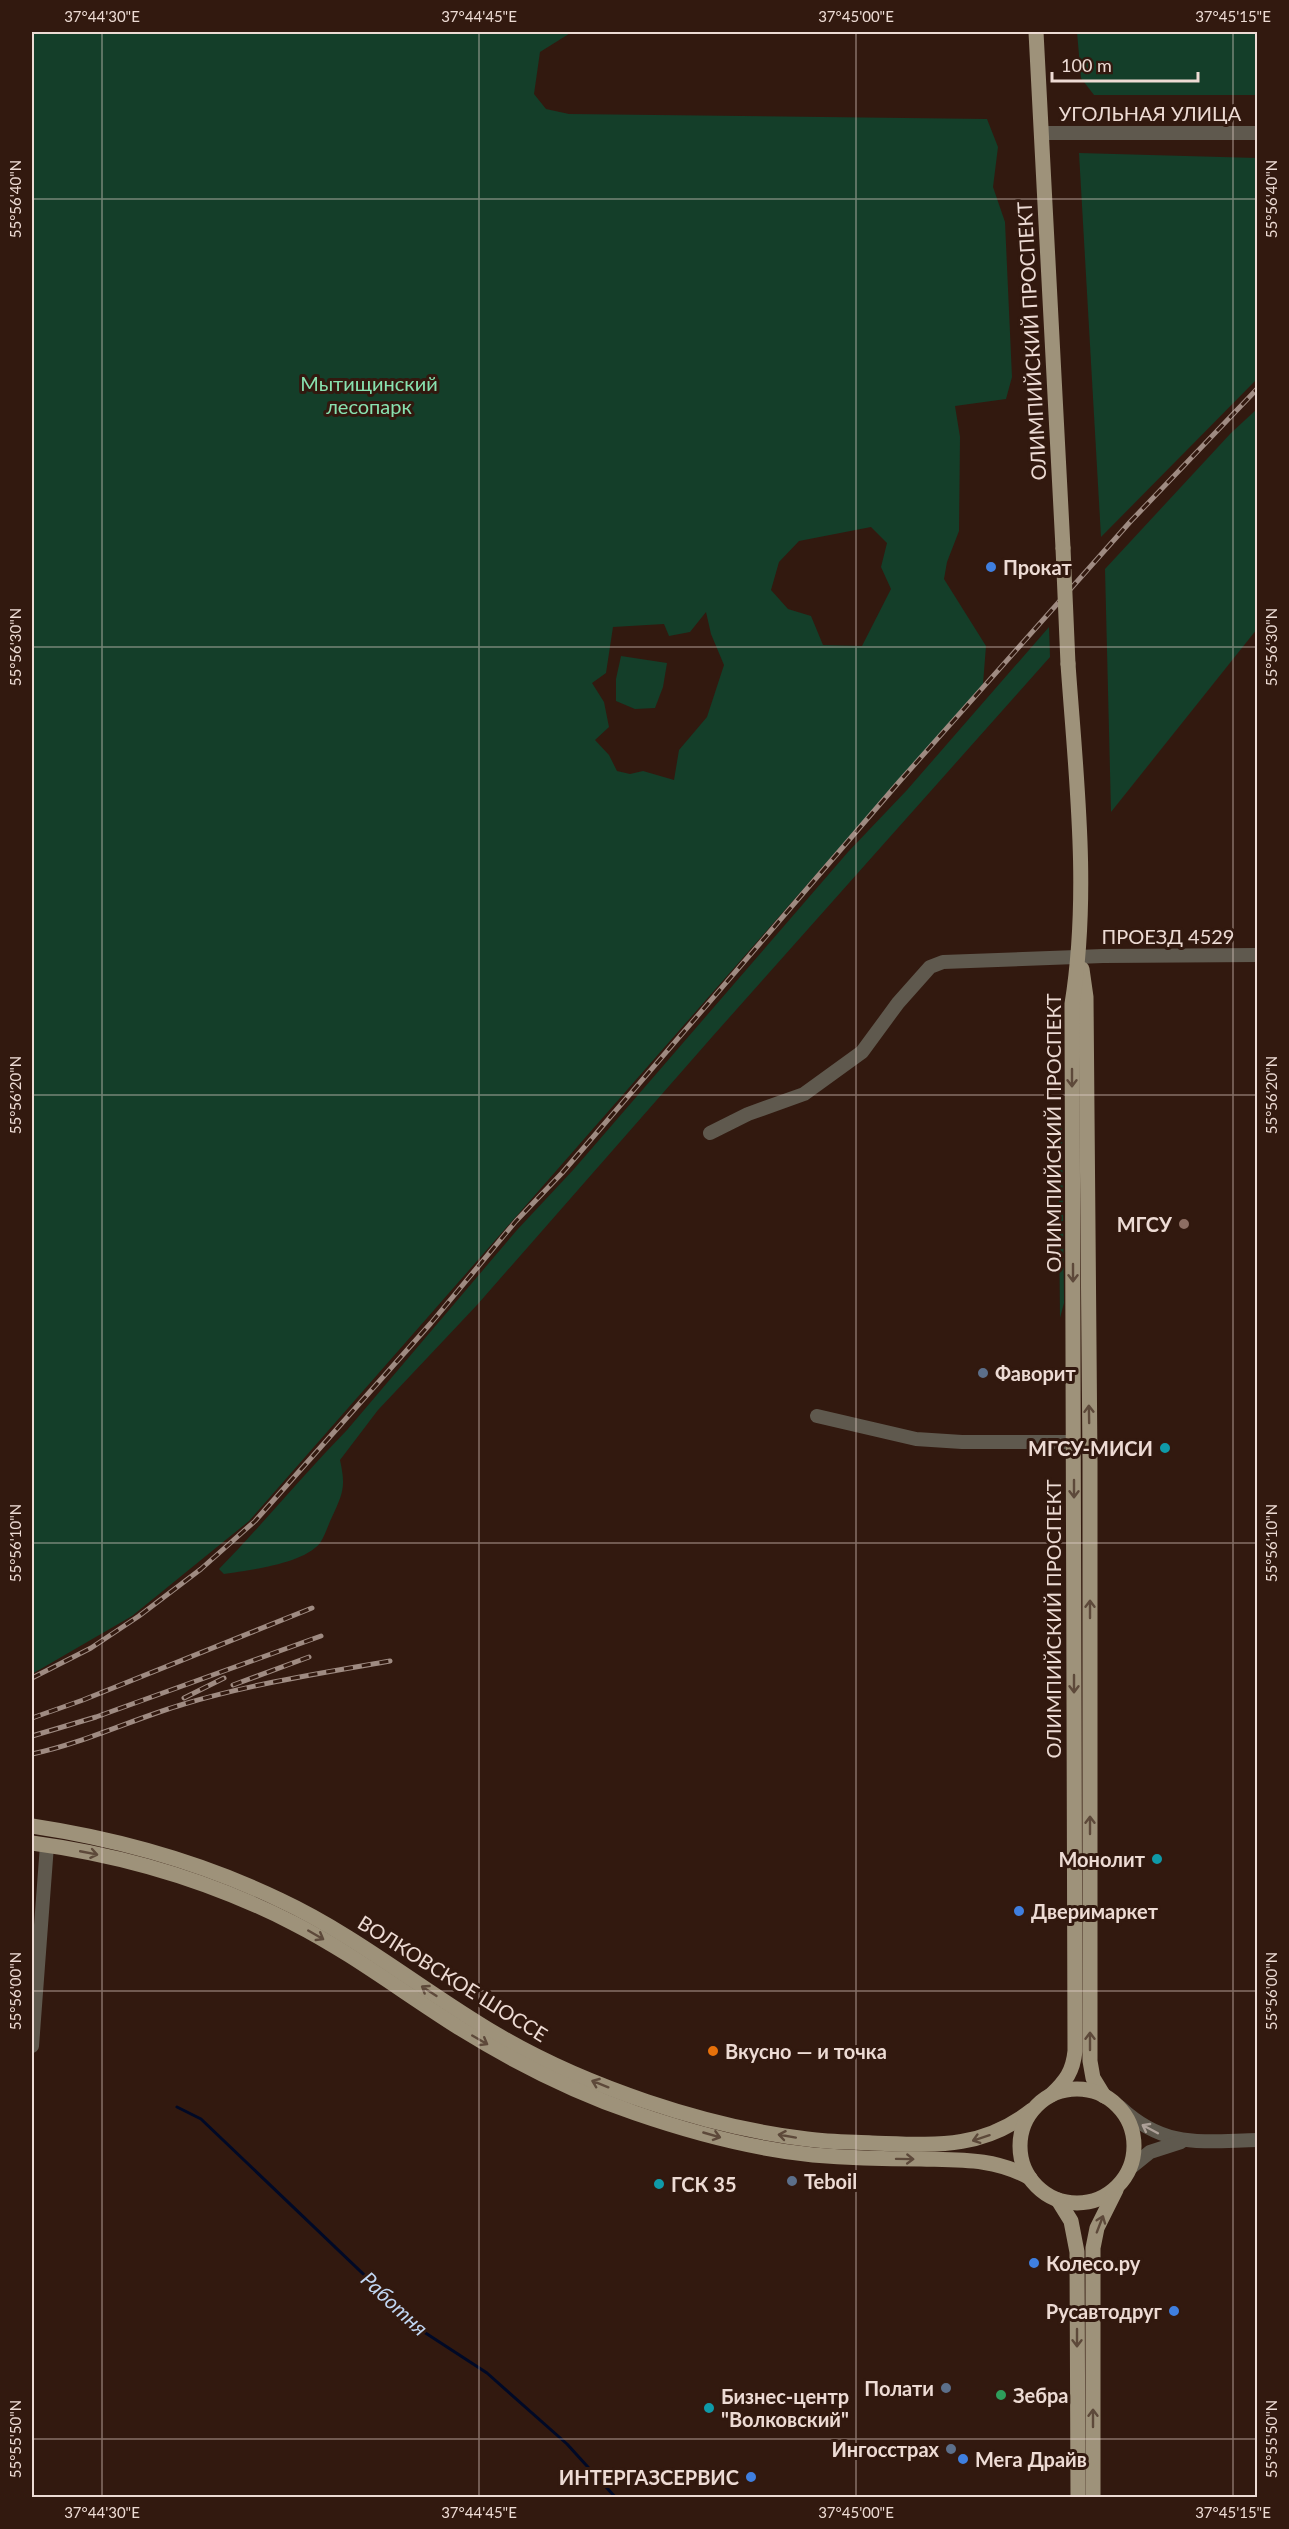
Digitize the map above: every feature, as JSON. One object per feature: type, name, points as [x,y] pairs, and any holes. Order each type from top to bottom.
[{"type":"main road","name":"ОЛИМПИЙСКИЙ ПРОСПЕКТ","points":[[1036,32],[1068,664],[1079,816],[1079,957],[1072,1004],[1075,2051],[1074,2062],[1068,2077],[1052,2095]]},
{"type":"main road","name":"ОЛИМПИЙСКИЙ ПРОСПЕКТ","points":[[1079,957],[1086,997],[1090,1461],[1090,2061],[1094,2078],[1104,2096]]},
{"type":"main road","name":"ВОЛКОВСКОЕ ШОССЕ","points":[[32,1826],[139,1847],[200,1867],[279,1899],[328,1924],[524,2050],[566,2070],[660,2106],[737,2126],[808,2139],[922,2144],[978,2140],[1006,2128],[1032,2110]]},
{"type":"main road","name":"ВОЛКОВСКОЕ ШОССЕ","points":[[32,1843],[131,1861],[187,1878],[264,1909],[351,1956],[462,2029],[519,2062],[635,2113],[731,2141],[770,2149],[852,2157],[975,2160],[1005,2166],[1030,2178]]},
{"type":"main road","points":[[1093,2498],[1093,2248],[1102,2218],[1129,2169],[1131,2139],[1128,2122],[1120,2107],[1104,2096],[1077,2090],[1052,2095],[1032,2110],[1023,2128],[1021,2147],[1030,2178],[1041,2190],[1058,2200],[1089,2202],[1106,2196],[1118,2187]]},
{"type":"main road","points":[[1058,2200],[1071,2221],[1077,2252],[1078,2498]]},
{"type":"street","name":"УГОЛЬНАЯ УЛИЦА","points":[[1042,133],[1257,133]]},
{"type":"street","name":"ПРОЕЗД 4529","points":[[710,1133],[748,1114],[804,1094],[862,1052],[898,1003],[930,967],[943,962],[1079,957],[1257,955]]},
{"type":"street","points":[[817,1416],[916,1439],[962,1442],[1074,1442]]},
{"type":"street","points":[[32,2046],[47,1845]]},
{"type":"street","points":[[1120,2107],[1148,2129],[1162,2135],[1186,2140],[1257,2140]]},
{"type":"street","points":[[1129,2169],[1150,2152],[1186,2140]]},
{"type":"green space","name":"Мытищинский лесопарк","points":[[32,32],[572,32],[540,52],[534,94],[546,109],[569,114],[987,119],[998,147],[993,187],[1005,222],[1012,377],[1006,399],[955,406],[960,437],[959,531],[947,562],[944,579],[986,646],[983,684],[249,1521],[132,1616],[32,1674]],"holes":[[[871,527],[887,543],[881,567],[891,589],[862,646],[823,645],[811,616],[788,609],[771,590],[779,562],[799,541]],[[706,612],[711,634],[724,665],[707,717],[679,750],[674,780],[643,771],[630,774],[617,771],[609,755],[595,740],[609,727],[604,702],[592,683],[606,673],[613,627],[664,624],[669,636],[690,632]]]},
{"type":"green space","points":[[1077,32],[1257,32],[1257,95],[1094,95],[1081,78]]},
{"type":"green space","points":[[1079,153],[1257,158],[1257,379],[1101,537]]},
{"type":"green space","points":[[1257,409],[1257,629],[1111,812],[1105,569],[1231,433]]},
{"type":"green space","points":[[1049,627],[1050,657],[477,1305],[378,1410],[340,1460],[343,1477],[342,1490],[339,1502],[320,1543],[312,1550],[289,1561],[224,1574],[219,1569],[347,1430],[517,1230],[574,1169],[848,852],[907,790]]},
{"type":"green space","points":[[621,656],[667,663],[663,687],[655,708],[635,709],[616,701],[616,679]]},
{"type":"green space","points":[[1058,1121],[1062,1130],[1064,1303],[1060,1318]]},
{"type":"waterway","name":"Работня","points":[[177,2107],[201,2119],[424,2332],[487,2373],[567,2444],[616,2498]]},
{"type":"railway","points":[[32,1678],[91,1648],[139,1616],[201,1569],[255,1521],[431,1323],[516,1221],[562,1173],[899,782],[1130,522],[1258,388]]},
{"type":"railway","points":[[32,1718],[83,1700],[312,1608]]},
{"type":"railway","points":[[32,1736],[96,1717],[321,1636]]},
{"type":"railway","points":[[233,1685],[309,1657]]},
{"type":"railway","points":[[32,1754],[71,1744],[165,1710],[209,1697],[390,1661]]},
{"type":"railway","points":[[184,1698],[224,1678]]},
{"type":"place","name":"Прокат","points":[[991,567]]},
{"type":"place","name":"МГСУ","points":[[1184,1224]]},
{"type":"place","name":"Фаворит","points":[[983,1373]]},
{"type":"place","name":"МГСУ-МИСИ","points":[[1165,1448]]},
{"type":"place","name":"Монолит","points":[[1157,1859]]},
{"type":"place","name":"Дверимаркет","points":[[1019,1911]]},
{"type":"place","name":"Вкусно — и точка","points":[[713,2051]]},
{"type":"place","name":"Teboil","points":[[792,2181]]},
{"type":"place","name":"ГСК 35","points":[[659,2184]]},
{"type":"place","name":"Колесо.ру","points":[[1034,2263]]},
{"type":"place","name":"Русавтодруг","points":[[1174,2311]]},
{"type":"place","name":"Полати","points":[[946,2388]]},
{"type":"place","name":"Зебра","points":[[1001,2395]]},
{"type":"place","name":"Бизнес-центр \"Волковский\"","points":[[709,2408]]},
{"type":"place","name":"Ингосстрах","points":[[951,2449]]},
{"type":"place","name":"Мега Драйв","points":[[963,2459]]},
{"type":"place","name":"ИНТЕРГАЗСЕРВИС","points":[[751,2477]]}]
